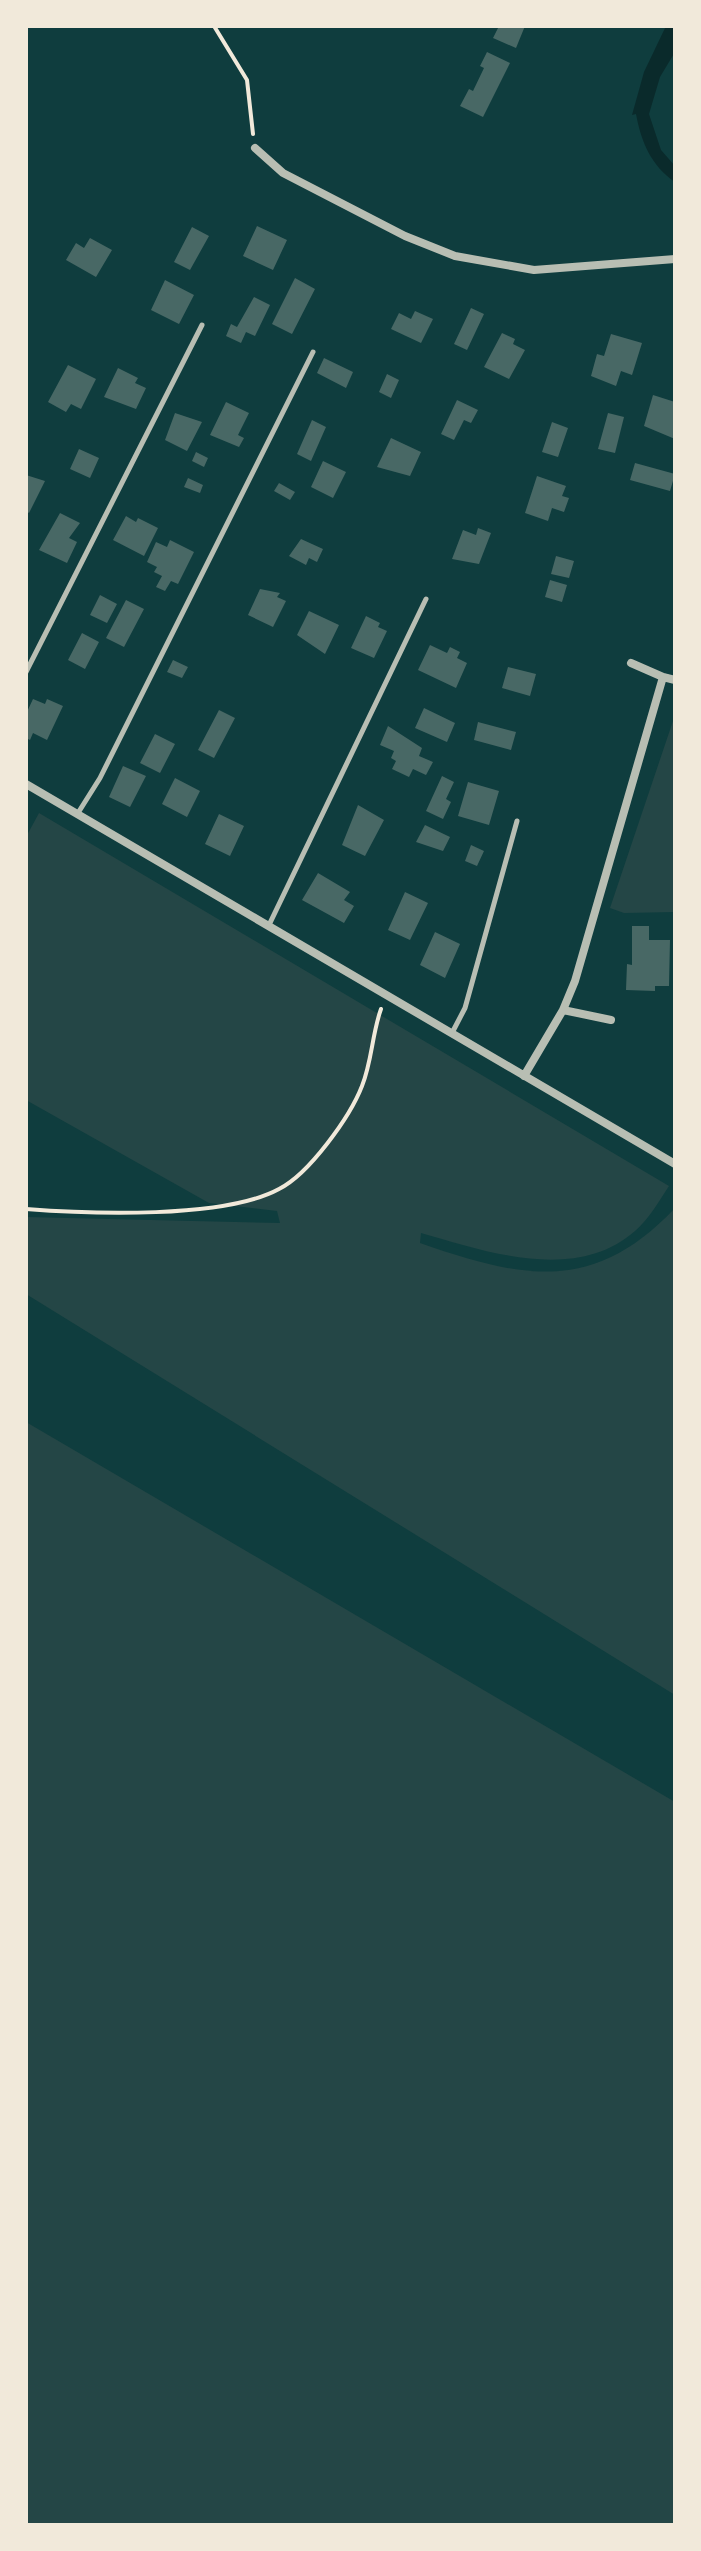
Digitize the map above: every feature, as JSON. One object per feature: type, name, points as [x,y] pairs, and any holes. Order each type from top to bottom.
[{"type":"street","points":[[255,148],[283,173],[405,236],[455,256],[534,270],[675,259]]},
{"type":"street","points":[[631,663],[675,680]]},
{"type":"street","points":[[524,1076],[563,1010],[589,938],[663,677]]},
{"type":"street","points":[[26,784],[675,1164]]},
{"type":"street","points":[[563,1010],[611,1020]]},
{"type":"lane","points":[[26,672],[202,325]]},
{"type":"lane","points":[[78,813],[100,778],[313,352]]},
{"type":"lane","points":[[269,925],[426,599]]},
{"type":"lane","points":[[451,1033],[465,1008],[517,821]]},
{"type":"path","points":[[214,26],[247,80],[255,148]]},
{"type":"path","points":[[26,1209],[73,1213],[219,1207],[251,1201],[281,1188],[304,1169],[334,1132],[361,1088],[377,1022],[389,996]]},
{"type":"shaded area","points":[[666,26],[675,26],[675,52],[660,77],[649,114],[661,150],[675,166],[675,182],[653,161],[636,114],[632,115],[644,72]]},
{"type":"shaded area","points":[[675,715],[675,912],[624,913],[610,908]]},
{"type":"shaded area","points":[[39,813],[669,1186],[635,1231],[612,1247],[586,1256],[531,1259],[474,1248],[421,1233],[420,1243],[492,1265],[556,1271],[586,1266],[615,1255],[645,1236],[675,1208],[675,1695],[26,1294],[26,1217],[280,1223],[277,1211],[209,1203],[26,1100],[26,837]]},
{"type":"shaded area","points":[[26,1422],[675,1802],[675,2525],[26,2525]]},
{"type":"building","points":[[499,26],[525,26],[516,48],[493,38]]},
{"type":"building","points":[[487,52],[510,63],[483,117],[460,106],[469,89],[473,91],[484,68],[480,66]]},
{"type":"building","points":[[257,226],[287,240],[273,270],[243,256]]},
{"type":"building","points":[[192,227],[209,236],[190,270],[174,262]]},
{"type":"building","points":[[90,238],[112,250],[96,277],[66,260],[76,243],[84,248]]},
{"type":"building","points":[[295,278],[315,289],[292,334],[272,324]]},
{"type":"building","points":[[165,280],[194,295],[179,324],[151,310]]},
{"type":"building","points":[[254,297],[270,305],[255,336],[246,332],[241,343],[226,336],[231,324],[237,327]]},
{"type":"building","points":[[471,308],[484,314],[467,350],[454,344]]},
{"type":"building","points":[[415,311],[433,319],[421,343],[391,329],[399,313],[411,319]]},
{"type":"building","points":[[502,333],[515,339],[513,344],[525,350],[509,379],[484,367]]},
{"type":"building","points":[[611,334],[642,343],[632,375],[621,371],[616,386],[591,376],[597,354],[604,356]]},
{"type":"building","points":[[324,358],[353,372],[346,388],[317,373]]},
{"type":"building","points":[[68,365],[96,379],[81,409],[71,404],[66,412],[48,402]]},
{"type":"building","points":[[118,368],[138,378],[135,383],[146,388],[136,409],[104,397]]},
{"type":"building","points":[[387,374],[399,380],[391,398],[379,392]]},
{"type":"building","points":[[653,395],[675,402],[675,439],[644,426]]},
{"type":"building","points":[[457,400],[478,410],[471,423],[464,420],[454,440],[441,434]]},
{"type":"building","points":[[226,402],[249,413],[238,435],[244,438],[239,447],[210,435]]},
{"type":"building","points":[[175,413],[202,422],[187,451],[165,440]]},
{"type":"building","points":[[608,413],[624,417],[615,453],[598,449]]},
{"type":"building","points":[[312,420],[326,427],[311,461],[297,454]]},
{"type":"building","points":[[552,422],[568,428],[558,457],[542,452]]},
{"type":"building","points":[[391,438],[421,452],[410,476],[377,467]]},
{"type":"building","points":[[79,449],[99,458],[90,478],[70,469]]},
{"type":"building","points":[[196,452],[208,458],[204,467],[192,461]]},
{"type":"building","points":[[323,461],[346,472],[333,498],[311,487]]},
{"type":"building","points":[[635,463],[675,474],[670,491],[630,480]]},
{"type":"building","points":[[26,475],[45,481],[29,513],[26,511]]},
{"type":"building","points":[[537,476],[566,486],[562,496],[569,498],[564,512],[552,508],[548,521],[525,513]]},
{"type":"building","points":[[188,478],[203,485],[200,493],[184,487]]},
{"type":"building","points":[[279,483],[295,492],[290,500],[274,491]]},
{"type":"building","points":[[60,513],[80,523],[69,538],[77,542],[67,563],[39,550]]},
{"type":"building","points":[[126,516],[158,528],[144,556],[113,540]]},
{"type":"building","points":[[478,528],[491,533],[479,564],[452,559],[463,530],[476,535]]},
{"type":"building","points":[[301,539],[323,549],[317,562],[309,558],[306,565],[289,556]]},
{"type":"building","points":[[170,540],[194,552],[178,584],[171,581],[165,591],[156,587],[162,576],[154,572],[157,567],[147,562],[156,542],[167,547]]},
{"type":"building","points":[[556,556],[574,561],[569,578],[551,574]]},
{"type":"building","points":[[550,580],[567,585],[562,602],[545,597]]},
{"type":"building","points":[[260,589],[280,593],[277,597],[286,601],[273,627],[248,615]]},
{"type":"building","points":[[100,595],[117,604],[107,623],[90,615]]},
{"type":"building","points":[[126,600],[144,609],[124,647],[106,638]]},
{"type":"building","points":[[309,611],[339,625],[325,654],[297,635]]},
{"type":"building","points":[[366,616],[380,623],[378,627],[387,631],[374,658],[351,648]]},
{"type":"building","points":[[82,633],[99,642],[85,669],[68,660]]},
{"type":"building","points":[[430,645],[447,653],[450,647],[460,652],[457,658],[467,663],[456,688],[418,670]]},
{"type":"building","points":[[173,660],[188,667],[182,678],[167,672]]},
{"type":"building","points":[[508,667],[536,674],[530,696],[502,688]]},
{"type":"building","points":[[33,699],[45,704],[47,699],[63,706],[47,740],[33,733],[30,740],[26,738],[26,714]]},
{"type":"building","points":[[424,708],[455,723],[447,742],[415,728]]},
{"type":"building","points":[[219,710],[235,718],[214,758],[198,750]]},
{"type":"building","points":[[478,722],[516,732],[511,750],[474,740]]},
{"type":"building","points":[[388,726],[422,748],[419,756],[433,762],[426,775],[413,769],[409,777],[392,769],[396,761],[391,758],[394,751],[380,745]]},
{"type":"building","points":[[155,734],[175,744],[160,773],[140,763]]},
{"type":"building","points":[[123,766],[146,776],[130,807],[109,797]]},
{"type":"building","points":[[442,776],[454,782],[446,799],[451,802],[443,819],[426,811]]},
{"type":"building","points":[[175,778],[200,791],[187,817],[162,804]]},
{"type":"building","points":[[468,782],[499,791],[489,825],[458,816]]},
{"type":"building","points":[[358,805],[384,820],[365,856],[342,845]]},
{"type":"building","points":[[219,814],[244,826],[230,856],[205,844]]},
{"type":"building","points":[[425,825],[450,837],[443,851],[416,842]]},
{"type":"building","points":[[471,845],[484,851],[477,866],[465,861]]},
{"type":"building","points":[[318,873],[350,892],[344,900],[354,906],[344,923],[302,900]]},
{"type":"building","points":[[405,892],[428,903],[410,940],[388,930]]},
{"type":"building","points":[[632,926],[649,926],[649,940],[670,940],[669,986],[655,986],[655,991],[626,990],[627,964],[632,965]]},
{"type":"building","points":[[435,932],[460,944],[445,978],[420,965]]}]
